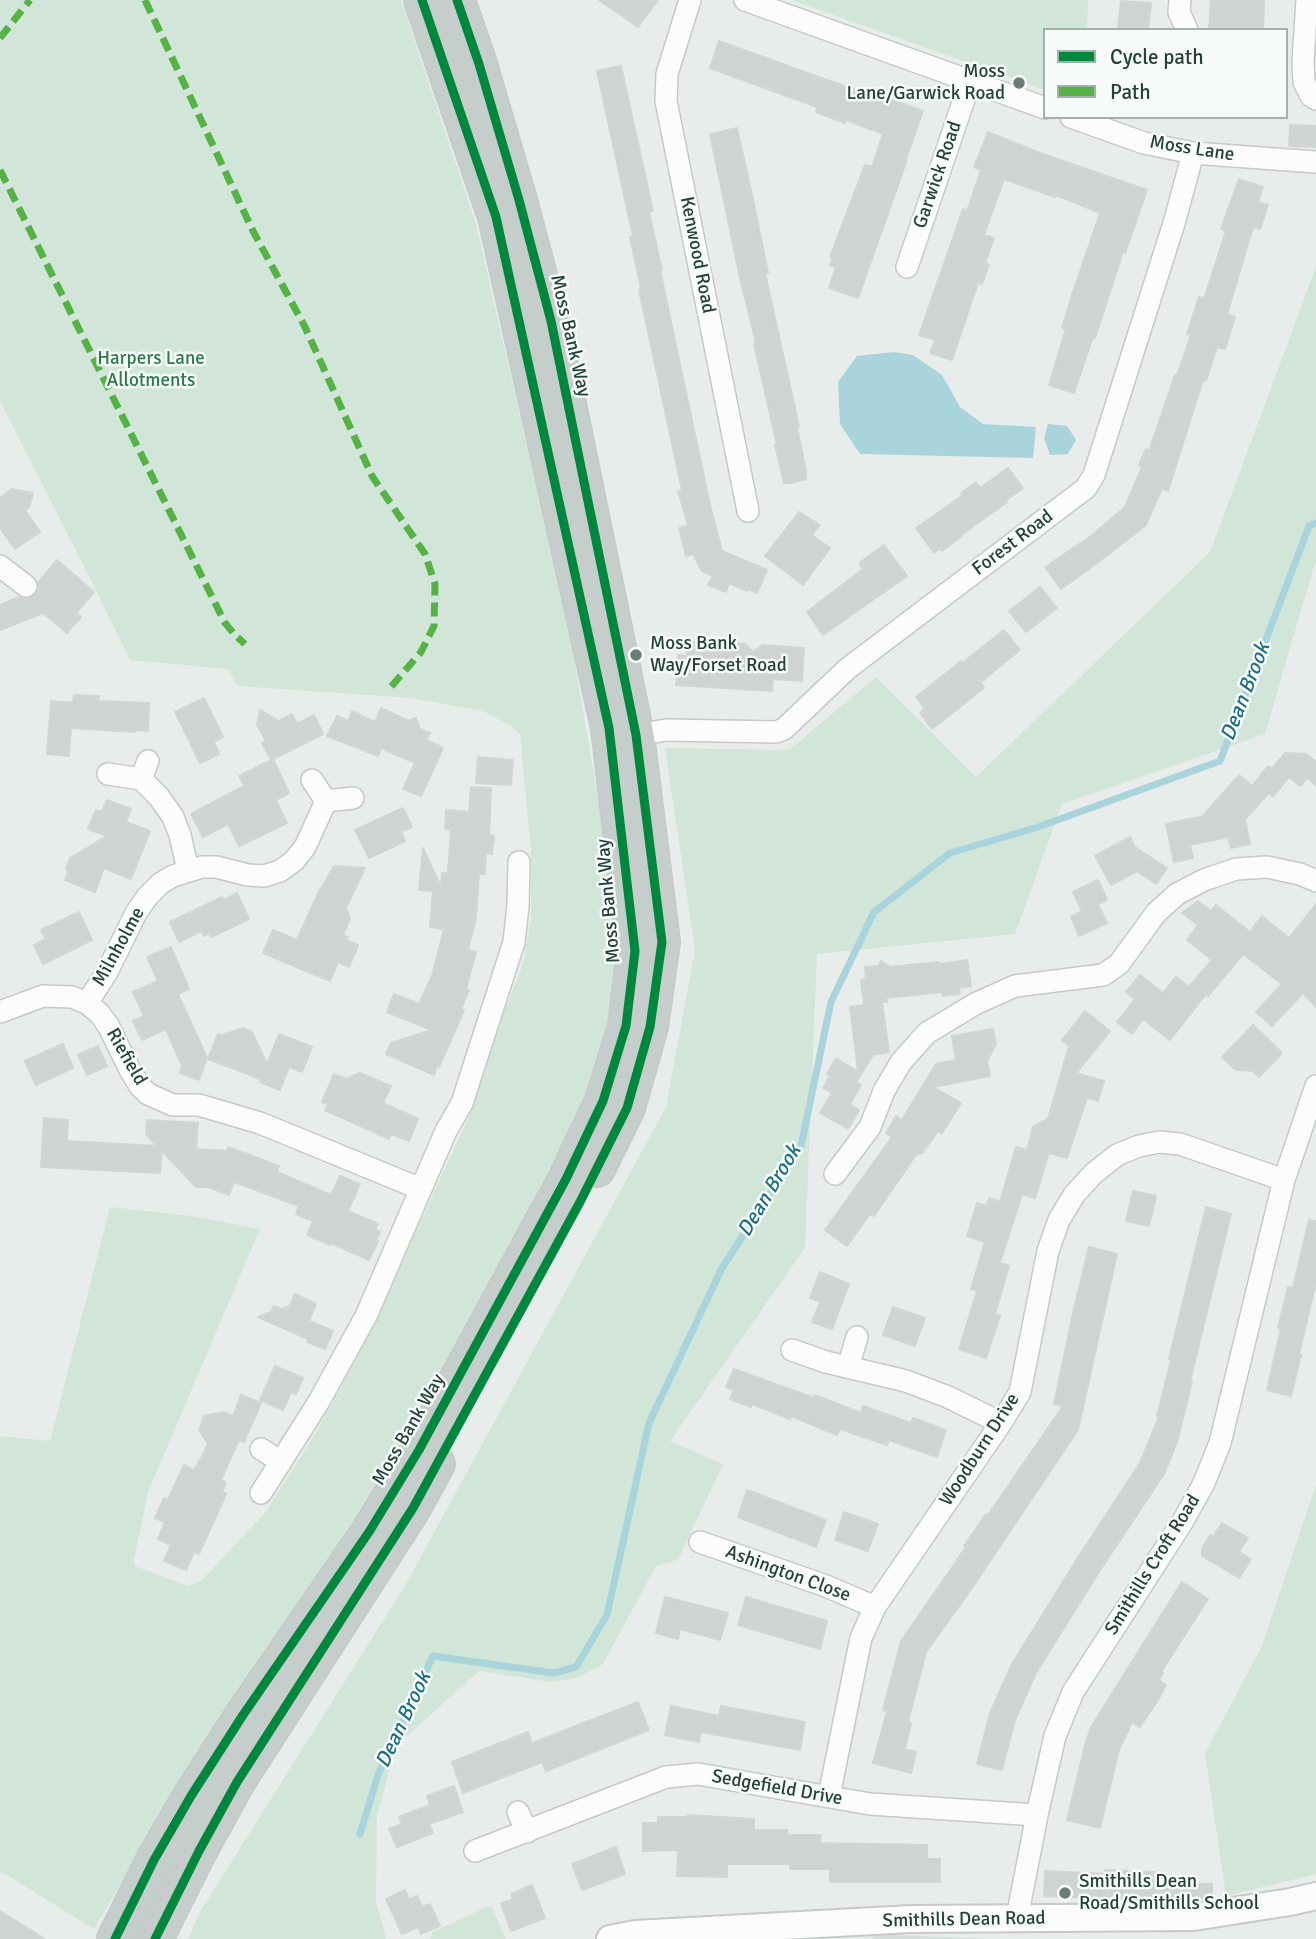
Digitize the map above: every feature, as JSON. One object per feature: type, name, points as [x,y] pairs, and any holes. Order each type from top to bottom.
[{"type":"highway","name":"Moss Bank Way","points":[[115,1939],[154,1860],[191,1796],[243,1715],[369,1532],[419,1450],[566,1179],[603,1101],[626,1026],[635,951],[609,728],[496,217],[422,0]]},
{"type":"highway","name":"Moss Bank Way","points":[[155,1939],[237,1782],[412,1508],[580,1202],[627,1108],[650,1027],[662,942],[636,735],[551,321],[519,200],[457,0]]},
{"type":"street","name":"Kenwood Road","points":[[690,0],[667,74],[666,101],[748,511]]},
{"type":"street","points":[[745,0],[1043,107]]},
{"type":"street","points":[[1180,0],[1179,12],[1186,28]]},
{"type":"street","points":[[1307,0],[1294,62],[1311,96],[1316,99]]},
{"type":"street","name":"Garwick Road","points":[[907,267],[970,82]]},
{"type":"street","name":"Moss Lane","points":[[1077,119],[1144,143],[1193,153],[1316,162]]},
{"type":"street","name":"Forest Road","points":[[636,735],[666,730],[776,732],[785,729],[847,668],[1086,488],[1094,475],[1175,220],[1193,153]]},
{"type":"street","points":[[0,566],[26,586]]},
{"type":"street","points":[[108,774],[145,770],[173,817],[188,870]]},
{"type":"street","points":[[312,780],[326,801],[353,797]]},
{"type":"street","name":"Milnholme","points":[[87,1003],[107,972],[136,913],[161,883],[188,870],[202,867],[216,867],[247,876],[264,876],[280,871],[294,861],[306,847],[326,801]]},
{"type":"street","points":[[261,1493],[323,1395],[366,1316],[464,1095],[510,959],[515,932],[508,902],[519,862]]},
{"type":"street","points":[[837,1164],[870,1127],[884,1091],[901,1062],[927,1033],[946,1021],[1015,986],[1103,975],[1119,964],[1156,913],[1177,894],[1204,880],[1236,869],[1267,867],[1300,874],[1316,881]]},
{"type":"street","points":[[0,1012],[43,996],[72,997],[87,1003]]},
{"type":"street","name":"Riefield","points":[[87,1003],[100,1014],[109,1027],[129,1068],[148,1094],[173,1105],[199,1105],[264,1114],[421,1189]]},
{"type":"street","name":"Smithills Croft Road","points":[[1017,1919],[1055,1736],[1073,1692],[1184,1521],[1204,1483],[1220,1443],[1284,1180],[1316,1086]]},
{"type":"street","name":"Woodburn Drive","points":[[829,1796],[861,1638],[874,1607],[1020,1392],[1048,1251],[1059,1220],[1074,1195],[1093,1174],[1117,1155],[1159,1142],[1181,1144],[1284,1180]]},
{"type":"street","points":[[848,1367],[857,1337]]},
{"type":"street","points":[[792,1350],[906,1381],[948,1397],[1001,1423]]},
{"type":"street","points":[[261,1449],[281,1462]]},
{"type":"street","name":"Ashington Close","points":[[700,1542],[827,1586],[874,1607]]},
{"type":"street","name":"Sedgefield Drive","points":[[475,1851],[667,1777],[698,1774],[870,1804],[1037,1815]]},
{"type":"street","points":[[518,1812],[527,1832]]},
{"type":"street","name":"Smithills Dean Road","points":[[610,1939],[635,1934],[911,1919],[1194,1917],[1316,1896]]},
{"type":"shaded area","points":[[874,1934],[990,1939],[872,1939]]},
{"type":"green space","name":"Harpers Lane Allotments","points":[[0,0],[401,0],[476,224],[569,629],[610,867],[618,959],[608,1029],[590,1091],[391,1472],[211,1730],[94,1929],[0,1871],[0,1436],[50,1441],[110,1207],[191,1216],[260,1229],[148,1492],[135,1566],[187,1586],[201,1581],[265,1513],[317,1431],[358,1356],[472,1110],[489,1049],[523,964],[531,918],[531,849],[520,735],[512,726],[483,711],[411,698],[237,686],[228,669],[130,660],[0,401]]},
{"type":"green space","points":[[791,0],[1088,0],[1087,28],[1043,28],[1043,89]]},
{"type":"green space","points":[[1316,267],[1316,564],[1265,734],[1062,804],[1015,934],[817,954],[805,1248],[670,1441],[723,1464],[678,1560],[656,1566],[603,1664],[578,1678],[551,1682],[479,1671],[396,1746],[377,1816],[376,1901],[386,1939],[189,1939],[198,1915],[406,1584],[666,1107],[695,950],[665,748],[789,750],[876,677],[976,777],[1210,552]]},
{"type":"green space","points":[[1316,1485],[1316,1874],[1226,1896],[1205,1753],[1261,1648]]},
{"type":"green space","points":[[491,1905],[506,1939],[430,1939],[433,1932]]},
{"type":"water","points":[[894,352],[913,355],[942,375],[960,407],[983,424],[1036,427],[1033,458],[860,454],[840,424],[838,382],[857,356]]},
{"type":"water","points":[[1048,424],[1067,426],[1076,440],[1068,454],[1050,455],[1044,438]]},
{"type":"building","points":[[599,0],[658,0],[638,27]]},
{"type":"building","points":[[1211,0],[1264,0],[1263,28],[1209,28]]},
{"type":"building","points":[[1121,1],[1151,3],[1148,28],[1118,28]]},
{"type":"building","points":[[719,41],[923,111],[858,298],[829,288],[836,267],[830,265],[833,258],[830,257],[865,165],[872,167],[883,134],[816,112],[817,107],[710,68]]},
{"type":"building","points":[[621,66],[653,211],[649,212],[660,270],[710,505],[722,551],[767,570],[757,593],[729,583],[726,592],[708,585],[713,576],[702,571],[693,554],[686,556],[679,528],[688,525],[678,491],[682,490],[639,290],[641,289],[630,237],[633,236],[597,71]]},
{"type":"building","points":[[1290,125],[1316,126],[1316,147],[1289,146]]},
{"type":"building","points":[[737,128],[806,471],[806,479],[791,483],[784,483],[775,445],[754,344],[756,343],[710,134]]},
{"type":"building","points":[[988,132],[1147,190],[1074,393],[1049,385],[1066,329],[1062,328],[1100,213],[1056,195],[1055,197],[1004,179],[984,235],[994,238],[985,263],[989,265],[982,284],[978,283],[952,360],[930,353],[935,340],[919,335],[963,209],[967,211],[981,170],[974,167]]},
{"type":"building","points":[[1239,179],[1263,187],[1258,202],[1268,205],[1260,229],[1253,227],[1227,315],[1235,317],[1225,349],[1217,347],[1206,381],[1203,380],[1168,491],[1162,488],[1146,525],[1061,589],[1045,567],[1091,536],[1125,507],[1142,467],[1139,465],[1146,449],[1149,451],[1175,375],[1177,376],[1191,335],[1187,334],[1199,297],[1204,299],[1226,231],[1221,229]]},
{"type":"building","points":[[1008,468],[1023,488],[942,551],[940,549],[934,553],[916,528],[963,495],[961,493],[976,482],[980,488]]},
{"type":"building","points":[[12,489],[33,493],[29,507],[25,510],[40,532],[15,549],[0,528],[0,498]]},
{"type":"building","points":[[799,512],[820,525],[812,535],[830,548],[803,585],[765,556]]},
{"type":"building","points":[[884,545],[907,576],[823,635],[807,612],[863,569],[859,563]]},
{"type":"building","points":[[57,560],[94,592],[76,613],[81,617],[67,633],[43,613],[0,630],[0,605],[36,594],[38,583]]},
{"type":"building","points":[[1040,587],[1057,608],[1026,632],[1009,611]]},
{"type":"building","points":[[1004,630],[1020,650],[981,682],[984,688],[932,729],[920,713],[925,708],[916,697]]},
{"type":"building","points":[[688,641],[745,644],[753,652],[762,645],[804,648],[802,681],[773,679],[772,691],[676,685],[678,655],[687,656]]},
{"type":"building","points":[[74,695],[99,696],[98,701],[149,703],[148,731],[71,728],[69,756],[47,754],[51,701],[73,703]]},
{"type":"building","points":[[204,698],[223,737],[214,742],[219,754],[200,763],[175,712]]},
{"type":"building","points":[[381,708],[409,721],[416,718],[420,729],[430,733],[426,740],[443,748],[421,796],[403,789],[415,763],[381,748],[378,756],[327,736],[337,716],[348,721],[352,711],[375,722]]},
{"type":"building","points":[[260,710],[279,721],[292,714],[297,724],[314,715],[323,734],[271,760],[262,743],[266,741],[257,725]]},
{"type":"building","points":[[1285,753],[1306,754],[1316,762],[1316,785],[1307,778],[1300,786],[1289,777],[1273,796],[1269,793],[1245,819],[1250,844],[1231,848],[1228,837],[1190,845],[1193,858],[1174,862],[1166,824],[1203,816],[1239,775],[1252,786],[1268,766],[1272,769]]},
{"type":"building","points":[[478,757],[513,760],[511,785],[476,783]]},
{"type":"building","points":[[273,759],[289,793],[276,800],[287,823],[239,846],[228,824],[203,837],[191,814],[244,786],[239,776]]},
{"type":"building","points":[[471,787],[491,788],[489,835],[494,836],[492,854],[486,853],[485,874],[479,874],[476,918],[468,950],[476,952],[466,989],[469,990],[461,1009],[464,1010],[434,1075],[386,1054],[391,1043],[432,1030],[387,1012],[394,994],[419,1004],[432,976],[444,929],[430,927],[433,891],[419,890],[423,848],[441,887],[442,873],[448,873],[451,830],[445,829],[446,810],[469,812]]},
{"type":"building","points":[[107,800],[131,809],[126,822],[150,831],[131,879],[104,868],[95,892],[65,880],[68,872],[66,868],[70,858],[107,836],[88,829],[96,810],[102,812]]},
{"type":"building","points":[[403,808],[412,827],[401,832],[405,841],[369,858],[355,830]]},
{"type":"building","points":[[1130,837],[1135,847],[1167,868],[1156,884],[1137,871],[1111,885],[1095,856]]},
{"type":"building","points":[[334,866],[365,868],[346,908],[350,918],[343,935],[348,937],[346,940],[358,945],[349,967],[338,962],[330,981],[263,953],[273,930],[297,940],[320,889]]},
{"type":"building","points":[[1098,880],[1107,900],[1098,904],[1107,923],[1079,936],[1071,917],[1082,911],[1073,892]]},
{"type":"building","points":[[237,893],[249,919],[211,937],[209,933],[204,936],[201,931],[179,942],[170,922],[222,897],[224,900]]},
{"type":"building","points":[[1198,901],[1211,911],[1216,905],[1250,932],[1262,916],[1289,938],[1316,904],[1316,1007],[1303,993],[1272,1026],[1256,1012],[1282,984],[1243,954],[1208,996],[1206,994],[1170,1040],[1143,1019],[1132,1034],[1117,1022],[1135,999],[1126,992],[1140,975],[1163,993],[1176,977],[1189,987],[1212,960],[1187,940],[1198,925],[1182,913]]},
{"type":"building","points":[[79,912],[92,940],[43,964],[34,945],[46,939],[41,930]]},
{"type":"building","points":[[171,947],[189,989],[178,994],[207,1058],[199,1080],[180,1073],[182,1066],[166,1029],[142,1040],[133,1021],[144,1016],[133,992],[158,981],[147,957]]},
{"type":"building","points":[[967,960],[971,986],[959,988],[960,994],[943,996],[942,992],[886,998],[887,1002],[882,1002],[889,1052],[873,1055],[856,1082],[861,1085],[850,1104],[859,1110],[848,1129],[820,1113],[832,1093],[823,1088],[836,1058],[858,1072],[850,1007],[864,1005],[861,980],[866,979],[865,967],[878,966],[881,961],[890,967]]},
{"type":"building","points":[[1085,1011],[1110,1031],[1076,1073],[1104,1081],[1098,1101],[1087,1098],[1067,1158],[1049,1153],[1035,1198],[1022,1194],[1000,1263],[1009,1266],[995,1314],[1000,1316],[986,1358],[959,1349],[977,1291],[971,1289],[985,1242],[967,1236],[977,1203],[987,1206],[989,1198],[1000,1202],[1016,1147],[1027,1150],[1033,1127],[1048,1119],[1069,1046],[1062,1040]]},
{"type":"building","points":[[1253,1025],[1282,1053],[1259,1077],[1253,1071],[1236,1070],[1222,1057]]},
{"type":"building","points":[[243,1028],[252,1032],[267,1064],[279,1034],[312,1047],[302,1072],[289,1067],[280,1090],[260,1082],[261,1079],[208,1059],[218,1034],[225,1036]]},
{"type":"building","points":[[993,1029],[996,1044],[987,1061],[990,1076],[933,1087],[961,1103],[942,1133],[938,1131],[923,1152],[916,1155],[874,1216],[870,1214],[847,1246],[825,1230],[892,1137],[886,1133],[896,1116],[902,1120],[936,1064],[956,1060],[952,1036]]},
{"type":"building","points":[[63,1044],[73,1068],[36,1085],[25,1061]]},
{"type":"building","points":[[98,1046],[107,1066],[87,1075],[78,1055]]},
{"type":"building","points":[[360,1073],[391,1086],[383,1103],[418,1119],[409,1141],[391,1134],[389,1139],[325,1110],[328,1104],[322,1102],[334,1074],[346,1079]]},
{"type":"building","points":[[44,1118],[68,1120],[67,1141],[157,1146],[146,1134],[147,1120],[198,1123],[196,1149],[227,1151],[228,1147],[279,1166],[277,1172],[331,1195],[340,1176],[360,1184],[348,1211],[378,1224],[375,1229],[380,1232],[378,1241],[369,1260],[331,1243],[330,1245],[307,1235],[313,1221],[296,1214],[299,1206],[234,1182],[229,1195],[208,1187],[196,1187],[162,1151],[160,1173],[41,1167]]},
{"type":"building","points":[[1133,1191],[1156,1196],[1149,1226],[1126,1221]]},
{"type":"building","points":[[1206,1207],[1231,1214],[1177,1442],[1164,1474],[1036,1673],[1015,1720],[1002,1770],[977,1764],[990,1713],[1012,1664],[1140,1463],[1159,1417],[1157,1416],[1171,1360],[1169,1359]]},
{"type":"building","points":[[1309,1220],[1316,1221],[1316,1282],[1291,1396],[1267,1390],[1288,1287],[1293,1288]]},
{"type":"building","points":[[1089,1247],[1117,1254],[1078,1430],[926,1652],[908,1722],[911,1723],[905,1749],[916,1752],[911,1773],[873,1763],[887,1711],[883,1710],[901,1641],[1063,1406],[1054,1404]]},
{"type":"building","points":[[820,1272],[849,1284],[832,1329],[812,1322],[820,1302],[810,1298]]},
{"type":"building","points":[[295,1294],[316,1304],[309,1321],[333,1331],[325,1349],[258,1317],[271,1312],[274,1306],[281,1309],[290,1306]]},
{"type":"building","points":[[893,1307],[925,1318],[915,1346],[883,1335]]},
{"type":"building","points":[[275,1366],[303,1378],[296,1394],[291,1392],[283,1410],[260,1400]]},
{"type":"building","points":[[734,1369],[861,1413],[863,1406],[911,1423],[913,1418],[946,1430],[937,1457],[889,1440],[887,1445],[840,1429],[837,1435],[791,1416],[790,1419],[752,1404],[751,1407],[730,1399],[734,1390],[726,1387]]},
{"type":"building","points":[[241,1395],[261,1403],[244,1442],[239,1440],[221,1480],[226,1483],[222,1492],[226,1494],[199,1554],[194,1552],[186,1570],[164,1561],[171,1545],[158,1539],[165,1522],[155,1518],[164,1498],[168,1500],[184,1465],[194,1470],[203,1455],[208,1444],[199,1430],[204,1416],[223,1412],[233,1416]]},
{"type":"building","points":[[747,1490],[826,1520],[816,1547],[738,1517]]},
{"type":"building","points":[[844,1512],[878,1524],[868,1551],[835,1540]]},
{"type":"building","points":[[1222,1523],[1248,1538],[1239,1552],[1251,1559],[1239,1578],[1202,1556],[1202,1549],[1210,1535],[1213,1537]]},
{"type":"building","points":[[1182,1582],[1208,1599],[1161,1672],[1163,1673],[1159,1680],[1166,1685],[1158,1700],[1140,1727],[1132,1722],[1119,1750],[1100,1828],[1067,1820],[1091,1727]]},
{"type":"building","points":[[665,1597],[728,1613],[720,1640],[680,1629],[678,1639],[656,1633]]},
{"type":"building","points":[[746,1597],[827,1621],[820,1649],[738,1625]]},
{"type":"building","points":[[638,1702],[649,1730],[546,1771],[542,1762],[463,1793],[452,1762],[528,1732],[532,1743]]},
{"type":"building","points":[[671,1706],[719,1716],[721,1706],[805,1722],[800,1750],[701,1732],[699,1742],[665,1735]]},
{"type":"building","points":[[454,1786],[463,1812],[429,1824],[433,1833],[397,1847],[389,1829],[402,1824],[399,1817],[430,1805],[427,1796]]},
{"type":"building","points":[[688,1815],[754,1819],[754,1830],[787,1830],[787,1835],[821,1835],[820,1843],[927,1845],[927,1859],[940,1859],[940,1882],[830,1882],[830,1869],[790,1869],[790,1864],[727,1864],[727,1877],[677,1876],[678,1850],[643,1851],[643,1823],[658,1823],[658,1817]]},
{"type":"building","points":[[616,1847],[625,1874],[582,1890],[572,1864]]},
{"type":"building","points":[[1105,1870],[1156,1872],[1156,1883],[1212,1884],[1212,1898],[1159,1901],[1044,1896],[1045,1871],[1105,1874]]},
{"type":"building","points":[[532,1885],[545,1918],[511,1931],[501,1904],[513,1899],[511,1894]]},
{"type":"building","points":[[405,1890],[409,1899],[417,1896],[422,1907],[430,1904],[440,1926],[421,1934],[418,1927],[402,1934],[386,1899]]},
{"type":"building","points":[[0,1911],[45,1939],[0,1939]]},
{"type":"waterway","name":"Dean Brook","points":[[360,1834],[378,1775],[433,1656],[554,1673],[576,1667],[607,1615],[649,1423],[722,1268],[801,1146],[831,1002],[874,912],[950,853],[1038,827],[1220,761],[1309,526],[1316,523]]},
{"type":"marked path","points":[[0,38],[30,0]]},
{"type":"marked path","points":[[145,0],[253,231],[305,327],[372,476],[425,554],[435,584],[434,626],[421,652],[390,688]]},
{"type":"marked path","points":[[0,170],[225,623],[245,644]]},
{"type":"cycle path","points":[[115,1939],[154,1860],[191,1796],[243,1715],[369,1532],[419,1450],[566,1179],[603,1101],[626,1026],[635,951],[609,728],[496,217],[422,0]]},
{"type":"cycle path","points":[[155,1939],[237,1782],[413,1508],[580,1202],[627,1108],[650,1027],[662,942],[636,735],[551,321],[519,200],[457,0]]},
{"type":"place","name":"Moss Lane/Garwick Road","points":[[1019,83]]},
{"type":"place","name":"Moss Bank Way/Forset Road","points":[[636,655]]},
{"type":"place","name":"Smithills Dean Road/Smithills School","points":[[1065,1893]]}]
